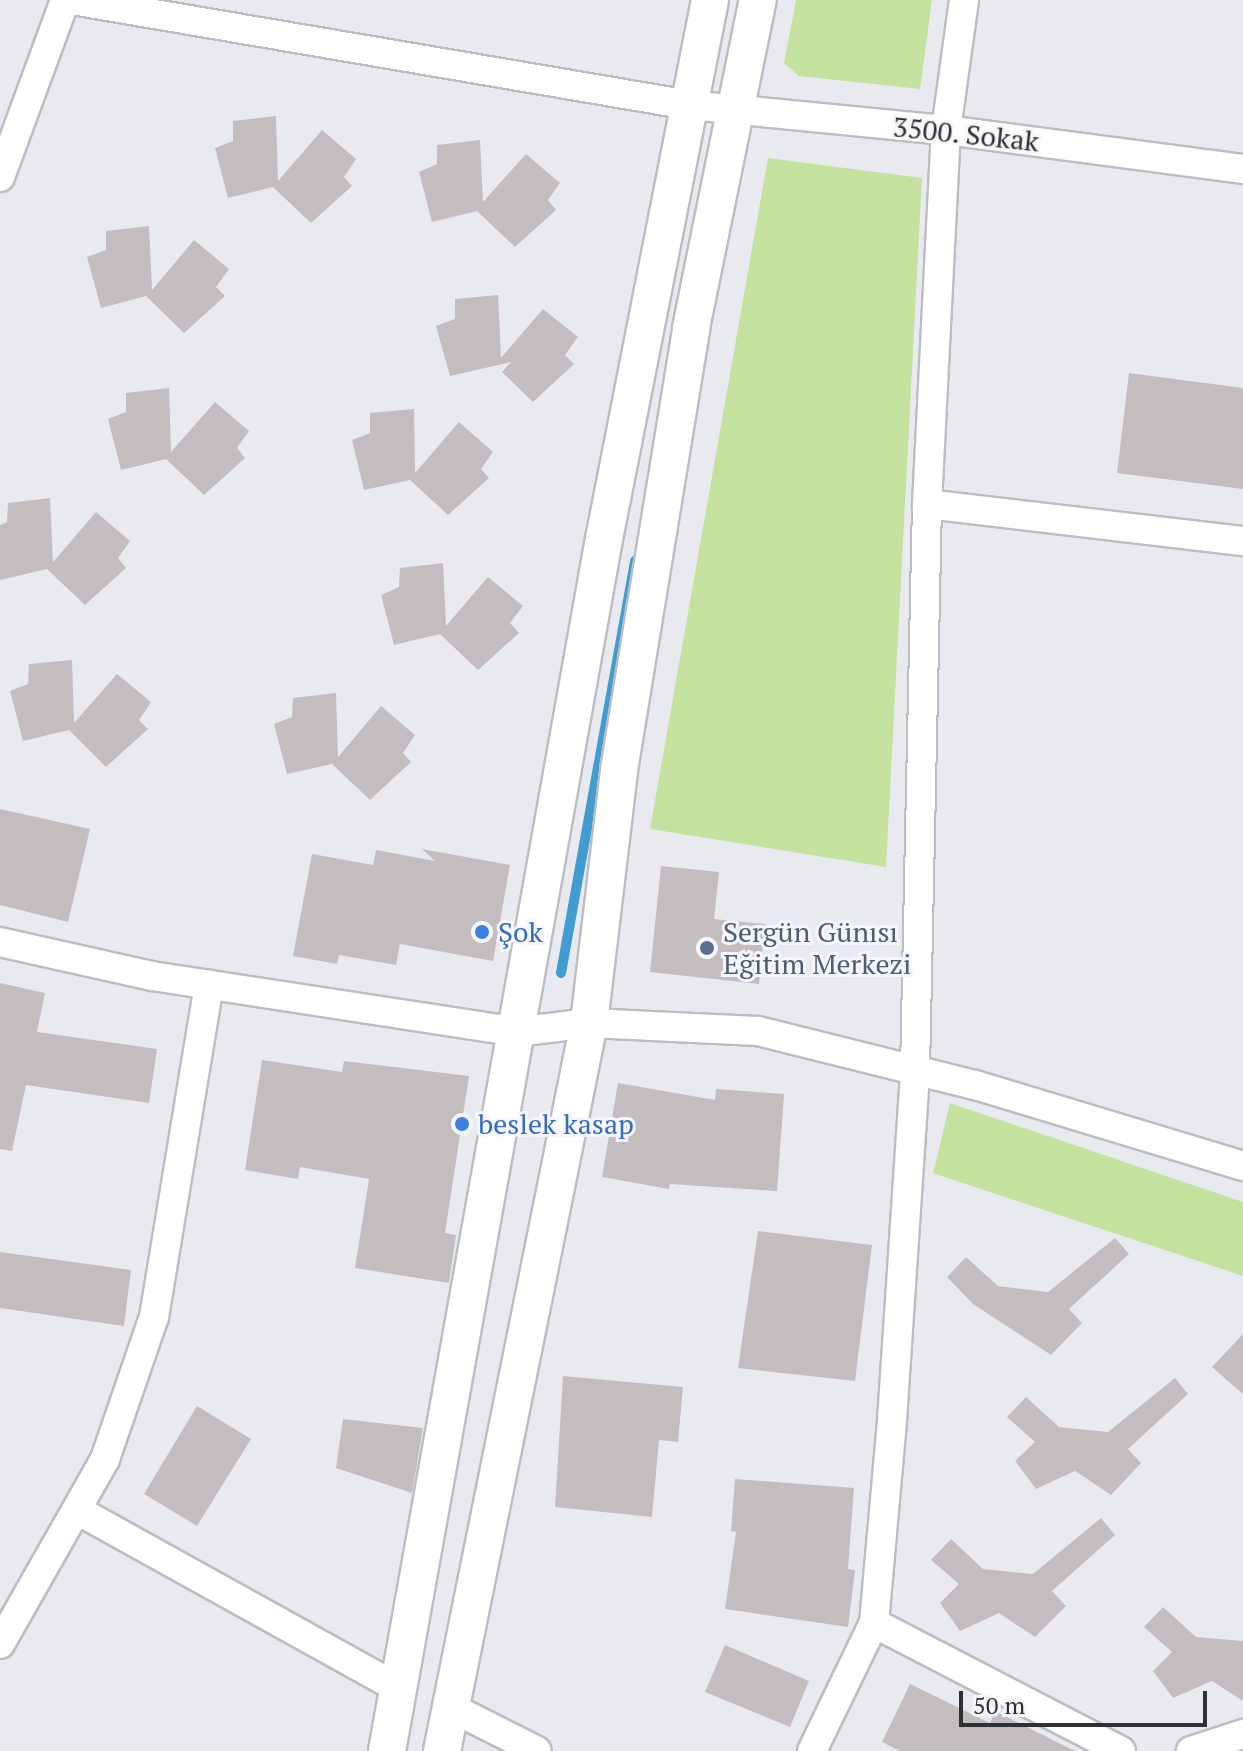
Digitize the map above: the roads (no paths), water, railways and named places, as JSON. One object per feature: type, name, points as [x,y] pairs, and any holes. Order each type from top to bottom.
[{"type":"street","points":[[0,177],[65,0]]},
{"type":"street","name":"3500. Sokak","points":[[72,0],[689,105],[946,130],[1243,169]]},
{"type":"street","points":[[387,1751],[604,539],[710,0]]},
{"type":"street","points":[[442,1751],[589,1023],[619,770],[691,328],[758,0]]},
{"type":"street","points":[[812,1751],[874,1623],[915,1071],[927,504],[946,130],[964,0]]},
{"type":"street","points":[[927,504],[1243,541]]},
{"type":"street","points":[[0,942],[209,985],[516,1032],[589,1023],[758,1031],[915,1071],[1243,1166]]},
{"type":"street","points":[[0,1644],[105,1459],[154,1317],[209,985]]},
{"type":"street","points":[[77,1510],[398,1688]]},
{"type":"street","points":[[874,1623],[1121,1751]]},
{"type":"street","points":[[450,1707],[537,1751]]},
{"type":"street","points":[[1191,1751],[1243,1734]]},
{"type":"waterway","points":[[561,973],[635,561]]},
{"type":"place","name":"Şok","points":[[482,932]]},
{"type":"place","name":"Sergün Günısı Eğitim Merkezi","points":[[707,948]]},
{"type":"place","name":"beslek kasap","points":[[462,1124]]}]
